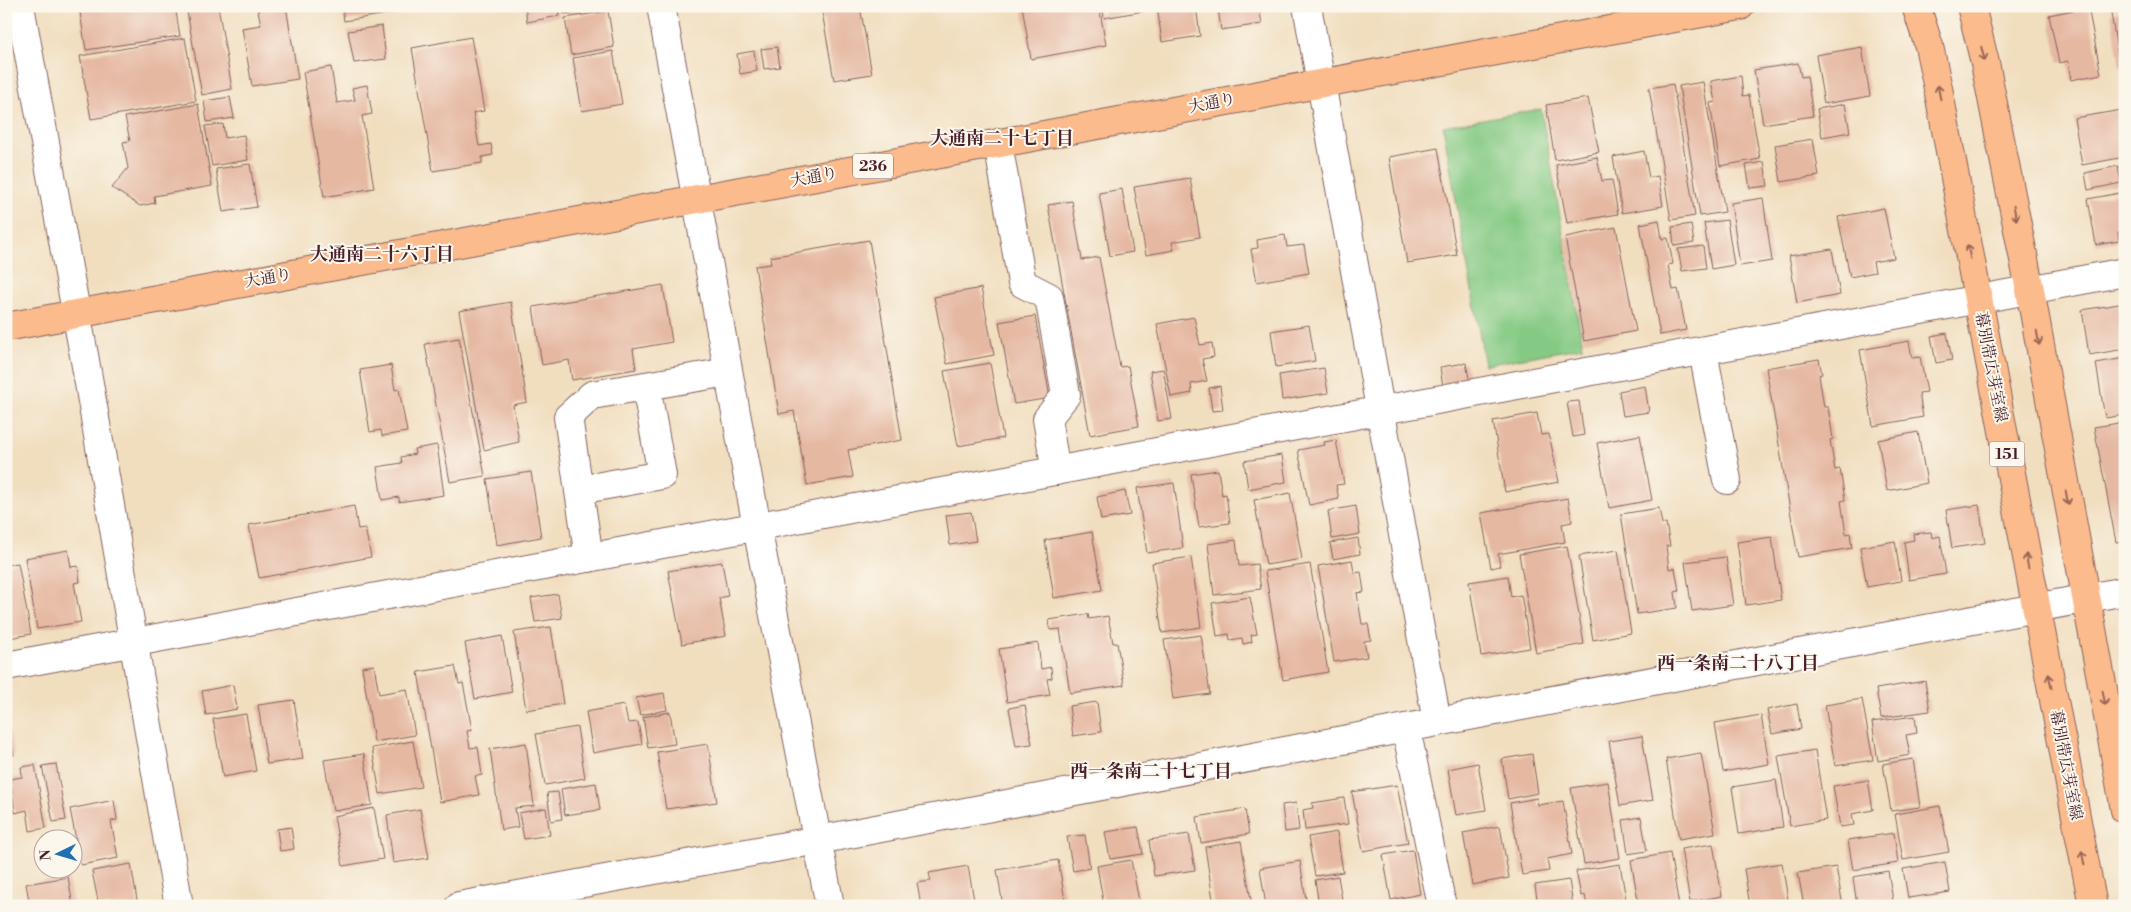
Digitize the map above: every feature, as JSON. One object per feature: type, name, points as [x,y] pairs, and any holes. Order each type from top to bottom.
[{"type":"main road","name":"大通り","points":[[6,327],[1740,6]]},
{"type":"main road","name":"幕別帯広芽室線","points":[[1916,6],[1929,46],[1939,94],[2093,906]]},
{"type":"main road","points":[[1971,6],[1985,63],[2030,290],[2125,810]]},
{"type":"street","points":[[20,6],[134,642],[179,906]]},
{"type":"street","points":[[661,6],[757,527],[830,906]]},
{"type":"street","points":[[1307,6],[1437,722]]},
{"type":"street","points":[[998,143],[1022,283],[1049,297],[1066,395],[1047,419],[1056,471]]},
{"type":"street","points":[[6,666],[2125,272]]},
{"type":"street","points":[[1703,351],[1727,480]]},
{"type":"street","points":[[589,558],[568,417],[592,395],[728,372]]},
{"type":"street","points":[[579,490],[662,475],[646,386]]},
{"type":"street","points":[[458,906],[575,895],[818,840],[2125,591]]},
{"type":"street","points":[[1406,728],[1442,906]]},
{"type":"green space","points":[[1541,109],[1583,347],[1485,365],[1443,126]]},
{"type":"building","points":[[79,6],[175,6],[180,36],[86,50]]},
{"type":"building","points":[[186,6],[218,6],[232,89],[202,95]]},
{"type":"building","points":[[257,6],[286,6],[298,79],[252,86],[242,28],[261,25]]},
{"type":"building","points":[[342,6],[392,6],[393,13],[344,21]]},
{"type":"building","points":[[525,6],[558,6],[559,16],[527,22]]},
{"type":"building","points":[[563,6],[604,6],[605,7],[564,14]]},
{"type":"building","points":[[821,6],[860,6],[872,74],[834,80]]},
{"type":"building","points":[[1022,6],[1099,6],[1106,45],[1031,59]]},
{"type":"building","points":[[1102,6],[1148,6],[1149,10],[1104,18]]},
{"type":"building","points":[[1157,6],[1196,6],[1200,36],[1162,42]]},
{"type":"building","points":[[1210,6],[1259,6],[1262,24],[1221,30],[1218,8],[1210,9]]},
{"type":"building","points":[[2088,7],[2101,74],[2071,80],[2068,61],[2059,63],[2049,15]]},
{"type":"building","points":[[608,11],[614,47],[571,55],[565,18]]},
{"type":"building","points":[[2125,11],[2125,66],[2120,67],[2111,13]]},
{"type":"building","points":[[382,26],[386,59],[354,63],[348,31]]},
{"type":"building","points":[[471,37],[484,111],[473,113],[479,146],[491,144],[493,155],[482,157],[482,163],[433,171],[412,48]]},
{"type":"building","points":[[185,38],[196,101],[91,119],[80,56]]},
{"type":"building","points":[[777,47],[780,67],[764,69],[761,49]]},
{"type":"building","points":[[1862,47],[1870,96],[1824,104],[1816,55]]},
{"type":"building","points":[[613,51],[622,104],[582,111],[573,58]]},
{"type":"building","points":[[754,51],[757,71],[740,74],[737,54]]},
{"type":"building","points":[[1798,63],[1801,77],[1807,76],[1813,116],[1763,124],[1754,70]]},
{"type":"building","points":[[331,67],[337,103],[355,100],[352,88],[367,85],[372,114],[362,116],[374,188],[324,197],[303,72]]},
{"type":"building","points":[[1741,76],[1743,96],[1749,95],[1760,159],[1720,166],[1710,103],[1715,102],[1711,81]]},
{"type":"building","points":[[1703,82],[1725,212],[1700,216],[1679,86]]},
{"type":"building","points":[[1673,84],[1695,216],[1671,220],[1649,88]]},
{"type":"building","points":[[230,97],[234,118],[207,122],[204,101]]},
{"type":"building","points":[[1588,98],[1599,152],[1555,160],[1546,105]]},
{"type":"building","points":[[198,104],[212,186],[154,196],[155,203],[140,206],[112,188],[128,168],[123,142],[130,141],[125,117]]},
{"type":"building","points":[[1845,104],[1850,132],[1822,137],[1817,109]]},
{"type":"building","points":[[2122,110],[2125,127],[2125,157],[2082,165],[2074,118]]},
{"type":"building","points":[[223,124],[225,138],[244,135],[248,160],[212,166],[205,126]]},
{"type":"building","points":[[1813,139],[1819,176],[1781,182],[1775,145]]},
{"type":"building","points":[[1438,148],[1457,255],[1407,263],[1389,157]]},
{"type":"building","points":[[1644,151],[1649,178],[1658,176],[1663,206],[1622,213],[1613,157]]},
{"type":"building","points":[[1597,157],[1602,181],[1612,180],[1618,214],[1567,223],[1556,165]]},
{"type":"building","points":[[1764,162],[1768,186],[1750,188],[1746,165]]},
{"type":"building","points":[[250,164],[257,207],[223,212],[216,169]]},
{"type":"building","points":[[2118,166],[2121,183],[2088,190],[2085,173]]},
{"type":"building","points":[[1190,178],[1200,237],[1172,242],[1174,250],[1146,255],[1134,187]]},
{"type":"building","points":[[1122,189],[1133,252],[1110,256],[1099,193]]},
{"type":"building","points":[[2125,192],[2125,231],[2118,232],[2119,241],[2096,245],[2088,199]]},
{"type":"building","points":[[1763,198],[1772,261],[1740,266],[1731,203]]},
{"type":"building","points":[[1072,201],[1082,260],[1099,257],[1120,367],[1128,366],[1139,426],[1090,435],[1048,205]]},
{"type":"building","points":[[1884,208],[1894,258],[1873,262],[1875,272],[1850,277],[1838,217]]},
{"type":"building","points":[[1659,220],[1662,239],[1668,238],[1673,264],[1668,265],[1673,290],[1678,289],[1686,330],[1660,335],[1640,224]]},
{"type":"building","points":[[1727,220],[1734,265],[1711,269],[1704,223]]},
{"type":"building","points":[[1691,224],[1694,243],[1674,246],[1672,227]]},
{"type":"building","points":[[1616,227],[1636,331],[1584,341],[1565,237]]},
{"type":"building","points":[[1285,235],[1287,247],[1304,245],[1309,273],[1257,282],[1251,249],[1258,248],[1257,240]]},
{"type":"building","points":[[869,240],[902,440],[848,450],[853,477],[807,485],[794,411],[779,414],[755,266],[771,264],[770,257]]},
{"type":"building","points":[[1703,246],[1706,268],[1682,271],[1678,249]]},
{"type":"building","points":[[1832,249],[1840,295],[1797,303],[1789,256]]},
{"type":"building","points":[[663,285],[672,342],[633,349],[636,369],[572,380],[569,360],[542,365],[533,307]]},
{"type":"building","points":[[981,288],[994,355],[947,364],[934,297]]},
{"type":"building","points":[[511,302],[527,402],[513,405],[519,442],[484,450],[459,311]]},
{"type":"building","points":[[2125,303],[2125,349],[2089,355],[2082,310]]},
{"type":"building","points":[[1035,316],[1050,398],[1014,404],[999,322]]},
{"type":"building","points":[[1194,317],[1200,345],[1212,343],[1214,357],[1202,359],[1207,381],[1191,384],[1192,393],[1171,397],[1157,324]]},
{"type":"building","points":[[1309,325],[1315,361],[1276,367],[1271,331]]},
{"type":"building","points":[[1947,333],[1952,360],[1936,363],[1931,336]]},
{"type":"building","points":[[459,338],[485,476],[450,482],[425,344]]},
{"type":"building","points":[[1909,341],[1912,358],[1920,357],[1927,392],[1919,393],[1923,417],[1873,426],[1860,350]]},
{"type":"building","points":[[2125,358],[2125,415],[2105,418],[2096,363]]},
{"type":"building","points":[[1819,359],[1822,374],[1819,375],[1824,407],[1828,407],[1833,439],[1830,440],[1835,470],[1840,469],[1845,500],[1841,501],[1846,534],[1850,533],[1852,548],[1798,557],[1766,368]]},
{"type":"building","points":[[990,363],[1003,438],[958,446],[944,371]]},
{"type":"building","points":[[1466,363],[1470,383],[1443,387],[1440,367]]},
{"type":"building","points":[[391,365],[395,390],[399,389],[407,432],[382,436],[381,430],[370,432],[360,370]]},
{"type":"building","points":[[1324,368],[1328,393],[1282,400],[1279,375]]},
{"type":"building","points":[[1163,369],[1172,419],[1158,421],[1150,371]]},
{"type":"building","points":[[1220,386],[1223,410],[1212,411],[1209,388]]},
{"type":"building","points":[[1645,386],[1649,412],[1623,416],[1619,391]]},
{"type":"building","points":[[1579,401],[1584,435],[1573,437],[1567,402]]},
{"type":"building","points":[[1537,413],[1541,435],[1549,434],[1559,482],[1505,492],[1493,421]]},
{"type":"building","points":[[2125,422],[2125,541],[2116,542],[2094,427]]},
{"type":"building","points":[[1918,432],[1927,483],[1887,491],[1878,440]]},
{"type":"building","points":[[1640,435],[1652,500],[1609,508],[1597,443]]},
{"type":"building","points":[[1336,440],[1344,484],[1336,485],[1339,499],[1309,505],[1298,450],[1325,445],[1324,442]]},
{"type":"building","points":[[437,445],[444,495],[399,502],[399,497],[382,500],[377,467],[402,463],[401,457],[415,454],[414,449]]},
{"type":"building","points":[[1282,455],[1286,482],[1248,489],[1244,461]]},
{"type":"building","points":[[1218,470],[1222,495],[1226,494],[1230,523],[1199,527],[1191,474]]},
{"type":"building","points":[[531,472],[541,537],[497,545],[487,479]]},
{"type":"building","points":[[1174,483],[1183,548],[1147,553],[1137,488]]},
{"type":"building","points":[[1125,491],[1130,515],[1101,520],[1097,497]]},
{"type":"building","points":[[1290,493],[1302,559],[1266,565],[1254,500]]},
{"type":"building","points":[[1568,498],[1572,522],[1562,524],[1565,542],[1498,554],[1500,566],[1491,568],[1481,513]]},
{"type":"building","points":[[1979,505],[1985,543],[1952,548],[1946,510]]},
{"type":"building","points":[[354,506],[358,529],[365,528],[371,557],[259,578],[249,525]]},
{"type":"building","points":[[1356,506],[1360,534],[1332,539],[1328,511]]},
{"type":"building","points":[[1659,508],[1662,524],[1666,523],[1670,546],[1666,546],[1669,569],[1675,568],[1679,591],[1675,592],[1677,608],[1637,614],[1621,514]]},
{"type":"building","points":[[971,512],[976,541],[950,545],[946,515]]},
{"type":"building","points":[[1092,532],[1102,590],[1054,598],[1045,540]]},
{"type":"building","points":[[1931,532],[1932,538],[1940,536],[1946,574],[1909,580],[1904,542],[1914,540],[1913,534]]},
{"type":"building","points":[[1772,537],[1781,600],[1746,605],[1737,542]]},
{"type":"building","points":[[1358,538],[1360,554],[1333,559],[1330,543]]},
{"type":"building","points":[[1236,540],[1239,566],[1257,564],[1261,589],[1214,595],[1208,544]]},
{"type":"building","points":[[1895,541],[1901,581],[1867,587],[1860,547]]},
{"type":"building","points":[[1567,546],[1584,644],[1536,653],[1519,554]]},
{"type":"building","points":[[68,550],[71,567],[78,566],[80,582],[74,583],[81,622],[37,629],[25,558]]},
{"type":"building","points":[[1618,550],[1631,633],[1593,640],[1579,556]]},
{"type":"building","points":[[1191,557],[1201,627],[1162,633],[1152,563]]},
{"type":"building","points":[[1726,557],[1733,605],[1692,611],[1685,562]]},
{"type":"building","points":[[1352,560],[1354,573],[1361,572],[1364,592],[1357,593],[1362,624],[1368,624],[1371,640],[1364,641],[1367,657],[1334,662],[1318,566]]},
{"type":"building","points":[[722,562],[728,596],[719,598],[726,636],[682,644],[668,571]]},
{"type":"building","points":[[18,563],[31,634],[9,638],[6,624],[6,565]]},
{"type":"building","points":[[1310,564],[1328,672],[1283,680],[1265,571]]},
{"type":"building","points":[[1508,576],[1511,597],[1521,595],[1530,648],[1481,656],[1469,582]]},
{"type":"building","points":[[558,594],[562,618],[535,622],[531,598]]},
{"type":"building","points":[[1250,597],[1257,634],[1251,635],[1252,642],[1243,644],[1242,638],[1230,640],[1229,634],[1217,636],[1212,603]]},
{"type":"building","points":[[1088,614],[1089,619],[1108,616],[1113,643],[1117,643],[1124,685],[1070,693],[1060,629],[1050,630],[1049,620]]},
{"type":"building","points":[[551,627],[563,704],[526,710],[514,632]]},
{"type":"building","points":[[1201,635],[1210,694],[1173,699],[1164,640]]},
{"type":"building","points":[[502,636],[512,692],[475,699],[465,643]]},
{"type":"building","points":[[1038,643],[1041,669],[1051,667],[1052,678],[1047,679],[1050,695],[1007,702],[999,649]]},
{"type":"building","points":[[374,665],[379,694],[407,689],[415,735],[374,742],[362,667]]},
{"type":"building","points":[[455,666],[459,684],[463,683],[472,730],[467,731],[470,748],[478,747],[482,775],[475,776],[479,795],[440,802],[418,672]]},
{"type":"building","points":[[1925,681],[1930,711],[1881,718],[1876,689]]},
{"type":"building","points":[[233,685],[237,709],[206,715],[202,691]]},
{"type":"building","points":[[664,693],[667,710],[640,715],[636,698]]},
{"type":"building","points":[[1862,699],[1873,760],[1835,766],[1825,705]]},
{"type":"building","points":[[294,700],[303,759],[267,764],[258,705]]},
{"type":"building","points":[[1097,702],[1101,732],[1073,736],[1069,706]]},
{"type":"building","points":[[1797,704],[1801,729],[1772,734],[1767,710]]},
{"type":"building","points":[[624,705],[628,723],[638,722],[642,744],[593,753],[586,712]]},
{"type":"building","points":[[1025,705],[1032,744],[1016,746],[1009,708]]},
{"type":"building","points":[[670,712],[675,744],[648,748],[643,717]]},
{"type":"building","points":[[246,714],[256,771],[223,777],[213,719]]},
{"type":"building","points":[[1761,715],[1769,764],[1723,772],[1715,723]]},
{"type":"building","points":[[1915,716],[1917,733],[1906,735],[1910,755],[1878,761],[1872,722]]},
{"type":"building","points":[[6,718],[14,755],[6,757]]},
{"type":"building","points":[[577,727],[585,778],[545,785],[536,734]]},
{"type":"building","points":[[1642,736],[1653,800],[1620,806],[1609,741]]},
{"type":"building","points":[[413,741],[421,787],[380,794],[372,748]]},
{"type":"building","points":[[526,743],[534,806],[515,808],[518,827],[501,830],[490,749]]},
{"type":"building","points":[[708,744],[717,802],[666,809],[657,752]]},
{"type":"building","points":[[1815,750],[1826,820],[1790,826],[1778,756]]},
{"type":"building","points":[[1701,753],[1715,833],[1679,839],[1666,759]]},
{"type":"building","points":[[364,754],[372,805],[333,811],[324,760]]},
{"type":"building","points":[[1532,754],[1538,793],[1508,799],[1502,759]]},
{"type":"building","points":[[1913,759],[1920,807],[1891,811],[1883,764]]},
{"type":"building","points":[[1478,763],[1486,810],[1456,815],[1448,769]]},
{"type":"building","points":[[56,764],[66,820],[53,822],[42,766]]},
{"type":"building","points":[[35,765],[46,828],[30,831],[27,810],[15,813],[10,779],[22,777],[21,767]]},
{"type":"building","points":[[1776,780],[1783,827],[1739,834],[1732,787]]},
{"type":"building","points":[[1868,780],[1873,810],[1852,814],[1854,825],[1840,827],[1833,786]]},
{"type":"building","points":[[1608,782],[1620,858],[1584,864],[1571,788]]},
{"type":"building","points":[[596,783],[600,810],[565,815],[561,789]]},
{"type":"building","points":[[1397,785],[1408,843],[1363,851],[1352,792]]},
{"type":"building","points":[[558,792],[562,819],[551,821],[547,793]]},
{"type":"building","points":[[1344,798],[1348,824],[1305,830],[1303,810],[1313,808],[1312,803]]},
{"type":"building","points":[[1537,798],[1538,805],[1563,801],[1572,854],[1547,859],[1549,871],[1522,875],[1510,803]]},
{"type":"building","points":[[114,800],[117,820],[111,821],[118,858],[82,865],[82,830],[74,830],[70,809]]},
{"type":"building","points":[[1296,803],[1299,830],[1285,832],[1282,805]]},
{"type":"building","points":[[1940,806],[1949,852],[1903,860],[1895,814]]},
{"type":"building","points":[[374,808],[383,859],[343,866],[334,816]]},
{"type":"building","points":[[546,808],[550,835],[524,839],[519,813]]},
{"type":"building","points":[[420,809],[429,858],[393,863],[387,815]]},
{"type":"building","points":[[1245,809],[1249,834],[1201,843],[1197,817]]},
{"type":"building","points":[[1641,817],[1647,851],[1628,854],[1623,820]]},
{"type":"building","points":[[1500,826],[1509,878],[1472,885],[1463,833]]},
{"type":"building","points":[[291,827],[294,849],[280,851],[277,829]]},
{"type":"building","points":[[1138,827],[1143,854],[1110,859],[1105,832]]},
{"type":"building","points":[[1337,832],[1343,872],[1315,876],[1308,837]]},
{"type":"building","points":[[1894,833],[1898,863],[1853,870],[1848,840]]},
{"type":"building","points":[[1189,834],[1195,870],[1154,876],[1149,840]]},
{"type":"building","points":[[1085,835],[1090,868],[1073,871],[1067,837]]},
{"type":"building","points":[[1241,841],[1252,906],[1214,906],[1205,847]]},
{"type":"building","points":[[1713,844],[1722,896],[1690,902],[1681,849]]},
{"type":"building","points":[[1413,850],[1420,894],[1391,900],[1383,855]]},
{"type":"building","points":[[1670,853],[1679,906],[1639,906],[1631,860]]},
{"type":"building","points":[[1058,860],[1066,906],[1003,906],[997,870]]},
{"type":"building","points":[[1131,860],[1140,906],[1104,906],[1097,866]]},
{"type":"building","points":[[1300,861],[1307,906],[1266,906],[1260,868]]},
{"type":"building","points":[[1945,862],[1950,892],[1908,898],[1903,869]]},
{"type":"building","points":[[1782,863],[1789,906],[1750,906],[1744,869]]},
{"type":"building","points":[[131,864],[138,906],[99,906],[92,871]]},
{"type":"building","points":[[1620,864],[1627,906],[1587,906],[1585,895],[1581,896],[1576,871]]},
{"type":"building","points":[[968,866],[975,906],[921,906],[917,883],[931,881],[929,873]]},
{"type":"building","points":[[1836,867],[1843,906],[1804,906],[1798,873]]},
{"type":"building","points":[[1888,871],[1894,906],[1857,906],[1853,877]]},
{"type":"building","points":[[1338,876],[1343,906],[1319,906],[1315,880]]},
{"type":"building","points":[[7,880],[11,906],[6,906]]},
{"type":"building","points":[[50,880],[69,880],[73,906],[30,906],[26,884]]},
{"type":"building","points":[[1569,880],[1573,906],[1538,906],[1535,885]]},
{"type":"district","name":"大通南二十七丁目","points":[[1002,138]]},
{"type":"district","name":"大通南二十六丁目","points":[[382,254]]},
{"type":"district","name":"西一条南二十八丁目","points":[[1738,663]]},
{"type":"district","name":"西一条南二十七丁目","points":[[1151,771]]}]
